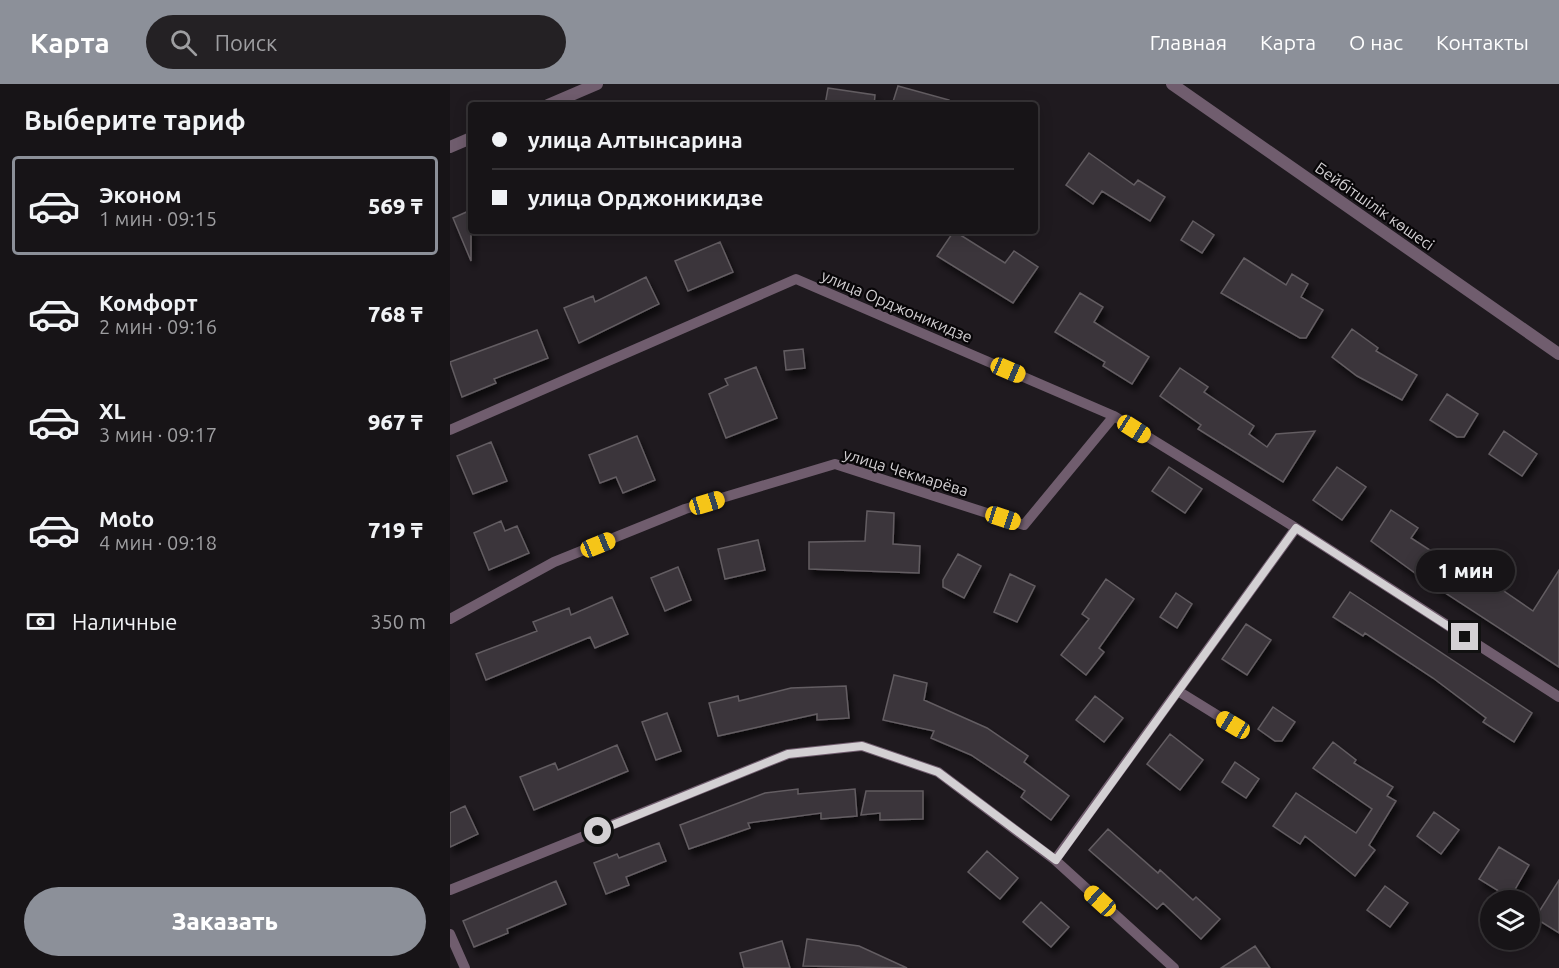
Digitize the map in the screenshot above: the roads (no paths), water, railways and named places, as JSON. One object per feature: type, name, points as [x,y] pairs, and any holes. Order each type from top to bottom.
[{"type":"street","points":[[555,102],[597,84]]},
{"type":"street","name":"Бейбітшілік көшесі","points":[[1172,84],[1559,354]]},
{"type":"street","points":[[450,147],[468,139]]},
{"type":"lane","name":"улица Орджоникидзе","points":[[450,430],[796,279],[1114,416],[1296,528],[1559,697]]},
{"type":"lane","name":"улица Чекмарёва","points":[[450,619],[554,562],[674,514],[835,464],[1024,525],[1114,416]]},
{"type":"lane","points":[[1056,860],[1296,528]]},
{"type":"lane","points":[[1178,691],[1233,725]]},
{"type":"lane","points":[[450,890],[788,754],[862,746],[938,772],[1056,860],[1174,968]]},
{"type":"lane","points":[[450,934],[465,968]]}]
